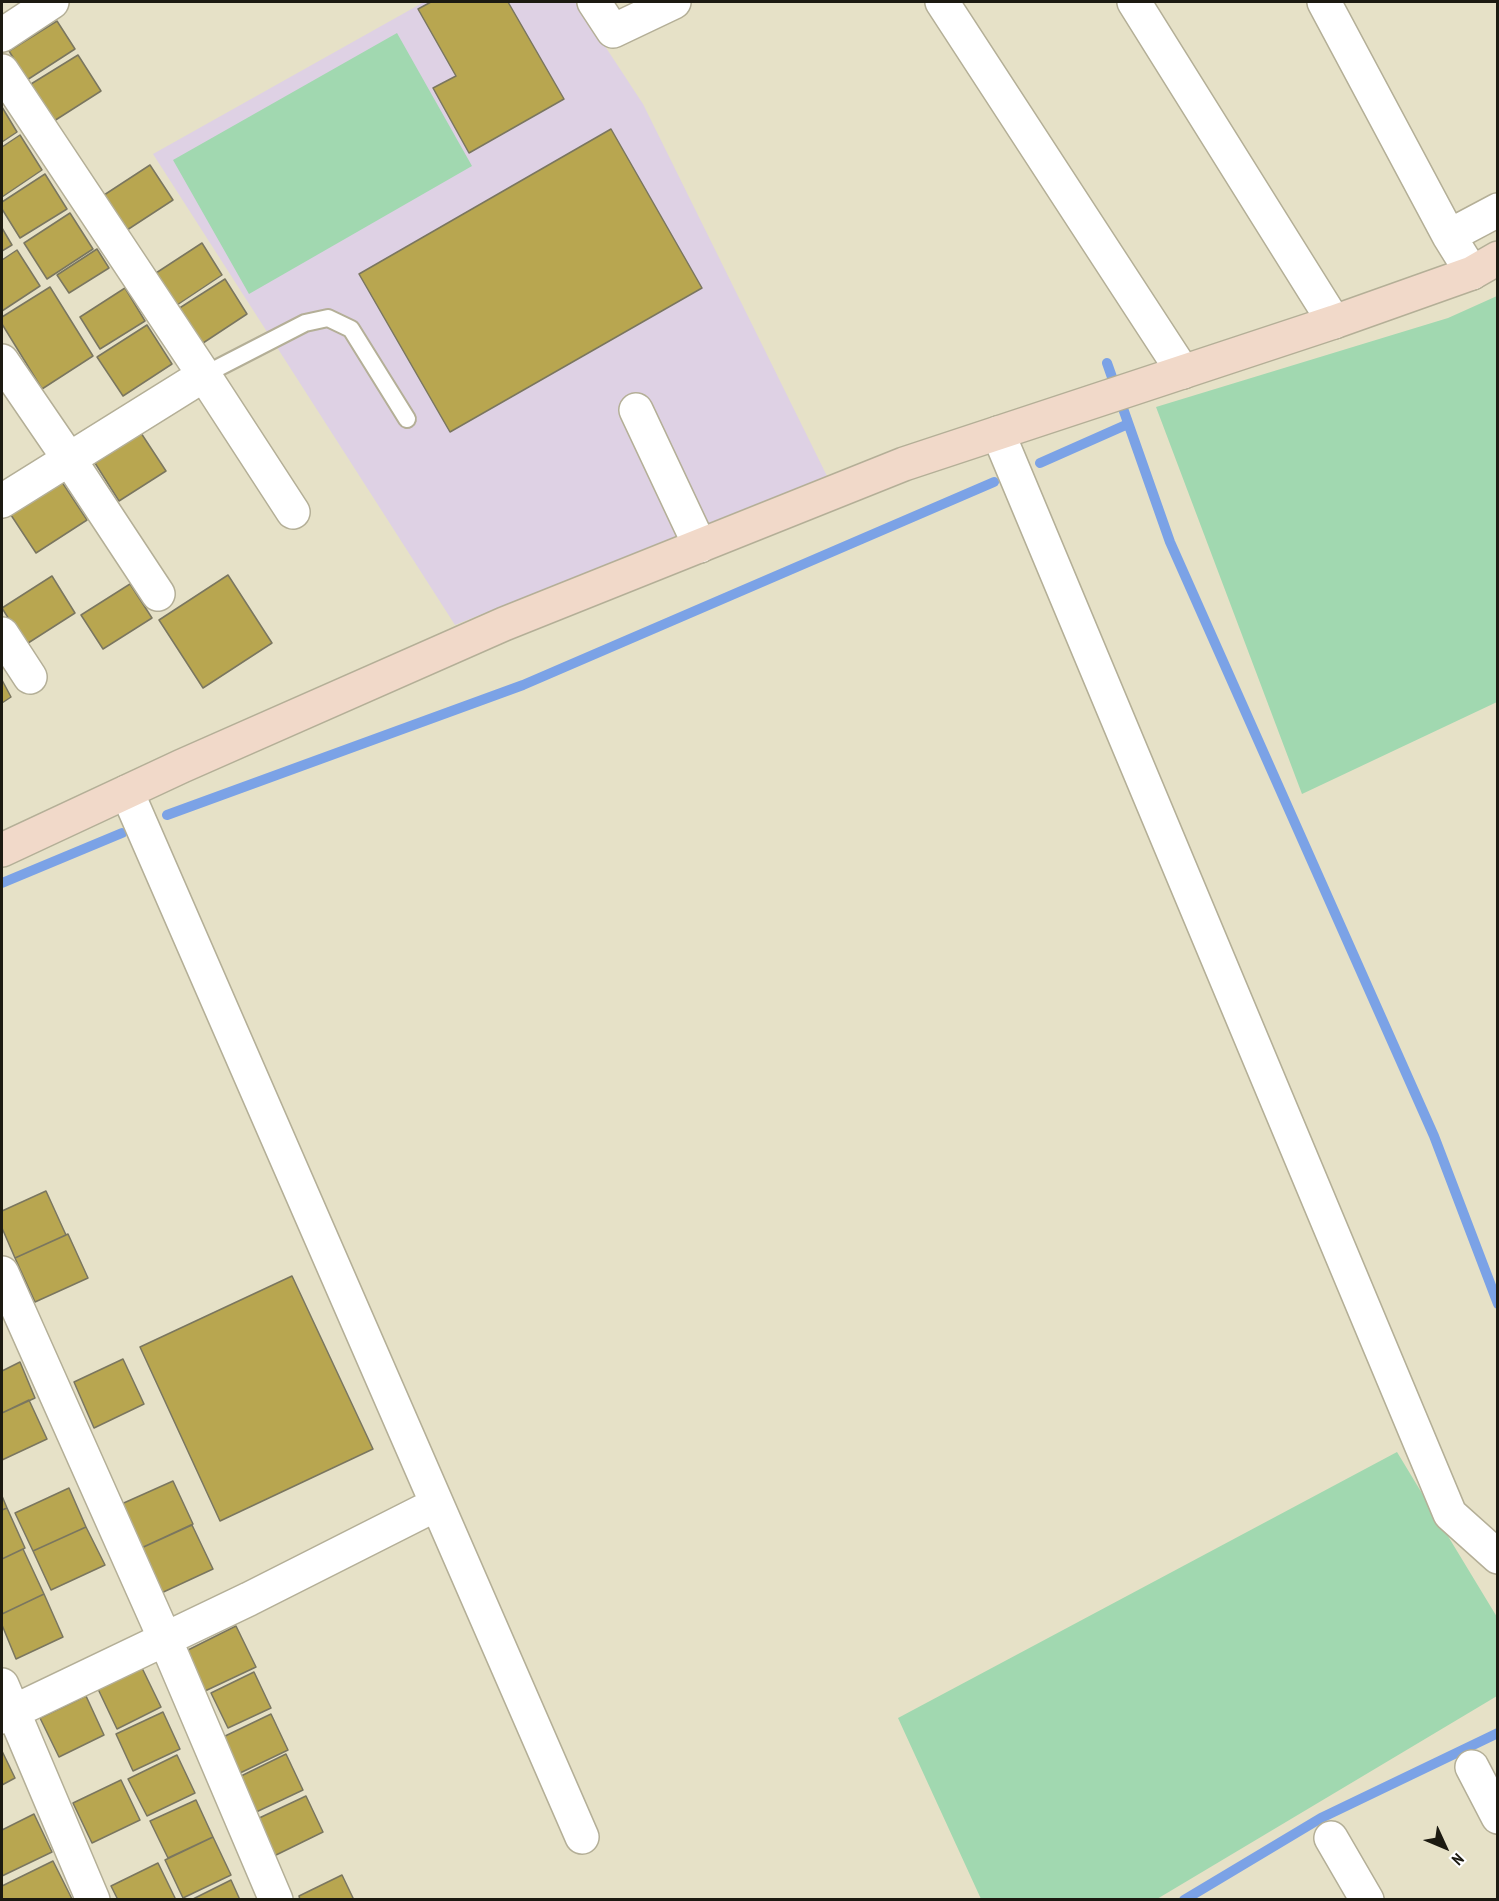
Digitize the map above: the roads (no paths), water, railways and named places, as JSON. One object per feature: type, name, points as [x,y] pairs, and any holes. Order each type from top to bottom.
[{"type":"street","points":[[2,35],[52,2]]},
{"type":"street","points":[[594,2],[612,31],[674,2]]},
{"type":"street","points":[[942,2],[1183,372]]},
{"type":"street","points":[[1134,2],[1334,322]]},
{"type":"street","points":[[1324,2],[1449,236],[1485,265]]},
{"type":"street","points":[[2,71],[293,512]]},
{"type":"street","points":[[1449,236],[1497,210]]},
{"type":"street","points":[[2,850],[504,624],[904,464],[1334,322],[1485,265]]},
{"type":"street","points":[[2,361],[158,594]]},
{"type":"street","points":[[2,501],[204,375]]},
{"type":"street","points":[[636,410],[700,546]]},
{"type":"street","points":[[998,434],[1450,1514],[1497,1557]]},
{"type":"street","points":[[2,634],[30,677]]},
{"type":"street","points":[[127,792],[582,1837]]},
{"type":"street","points":[[2,1273],[165,1639],[276,1899]]},
{"type":"street","points":[[93,1899],[5,1704],[165,1639],[437,1504]]},
{"type":"street","points":[[1472,1767],[1497,1817]]},
{"type":"street","points":[[1331,1838],[1367,1899]]},
{"type":"lane","points":[[204,375],[305,323],[328,318],[351,329],[407,419]]},
{"type":"waterway","points":[[1107,363],[1170,542],[1434,1136],[1498,1304]]},
{"type":"waterway","points":[[1040,463],[1128,424]]},
{"type":"waterway","points":[[167,815],[523,685],[994,482]]},
{"type":"waterway","points":[[2,883],[122,833]]},
{"type":"waterway","points":[[1184,1900],[1321,1818],[1498,1733]]}]
